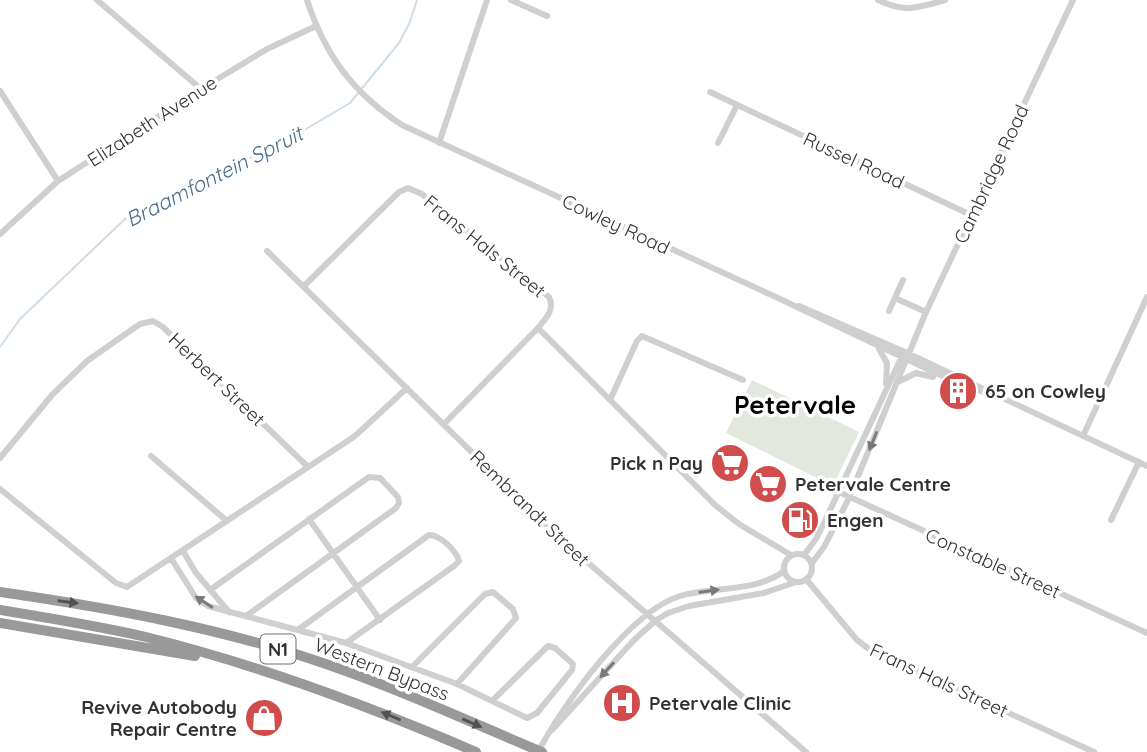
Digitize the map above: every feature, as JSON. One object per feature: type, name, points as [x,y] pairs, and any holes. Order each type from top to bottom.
[{"type":"highway","name":"Western Bypass","points":[[0,592],[82,604],[254,642],[326,664],[540,752]]},
{"type":"highway","name":"Western Bypass","points":[[0,610],[145,637],[231,661],[371,708],[476,752]]},
{"type":"highway","points":[[0,623],[231,661]]},
{"type":"street","points":[[97,0],[201,89]]},
{"type":"street","name":"Cowley Road","points":[[307,0],[331,57],[365,97],[386,114],[439,143],[872,343],[906,356],[958,384],[1001,398]]},
{"type":"street","points":[[439,143],[487,0]]},
{"type":"street","points":[[511,0],[547,16]]},
{"type":"street","points":[[878,0],[912,9],[945,0]]},
{"type":"street","name":"Cambridge Road","points":[[804,555],[816,539],[839,492],[885,389],[913,343],[1071,2]]},
{"type":"street","name":"Elizabeth Avenue","points":[[0,234],[58,181],[267,49],[316,26]]},
{"type":"street","points":[[0,91],[58,181]]},
{"type":"street","name":"Russel Road","points":[[710,92],[971,215]]},
{"type":"street","points":[[718,143],[737,105]]},
{"type":"street","name":"Frans Hals Street","points":[[304,286],[399,192],[412,189],[549,297],[552,306],[538,328],[724,513],[777,545],[789,557]]},
{"type":"street","name":"Rembrandt Street","points":[[267,251],[555,534],[806,752]]},
{"type":"street","points":[[889,311],[903,280]]},
{"type":"street","points":[[1083,436],[1147,297]]},
{"type":"street","points":[[895,298],[926,313]]},
{"type":"street","name":"Cowley Road","points":[[793,305],[804,307],[1147,466]]},
{"type":"street","name":"Herbert Street","points":[[0,458],[68,378],[133,328],[153,321],[163,327],[308,467]]},
{"type":"street","points":[[445,424],[538,328]]},
{"type":"street","points":[[611,400],[637,341],[642,337],[743,380]]},
{"type":"street","points":[[872,343],[886,358],[885,389]]},
{"type":"street","name":"Cambridge Road","points":[[812,563],[824,547],[849,498],[906,356]]},
{"type":"street","points":[[897,384],[916,373],[958,384]]},
{"type":"street","points":[[0,489],[120,585],[130,586],[355,436],[407,388]]},
{"type":"street","points":[[151,456],[227,521]]},
{"type":"street","points":[[1111,520],[1139,462]]},
{"type":"street","points":[[210,590],[372,476],[380,478],[398,497],[400,503],[396,508],[246,616]]},
{"type":"street","name":"Constable Street","points":[[839,492],[1147,633]]},
{"type":"street","points":[[309,519],[380,620]]},
{"type":"street","points":[[299,629],[429,535],[436,535],[457,555],[459,561],[454,566],[346,643]]},
{"type":"street","points":[[183,551],[196,573],[229,612]]},
{"type":"street","points":[[540,752],[553,722],[628,630],[646,614],[680,596],[758,583],[784,571],[789,557],[804,555],[812,563],[812,572],[806,579],[764,593],[676,609],[654,621],[549,733]]},
{"type":"street","points":[[172,558],[196,598],[208,606],[346,643],[457,684],[492,701],[523,716],[534,716],[572,670],[573,664],[555,648],[545,648],[492,701]]},
{"type":"street","points":[[784,571],[788,578],[796,582]]},
{"type":"street","name":"Frans Hals Street","points":[[806,579],[857,640],[869,649],[1094,752]]},
{"type":"street","points":[[412,667],[485,594],[493,592],[513,609],[516,618],[457,684]]},
{"type":"shaded area","points":[[752,380],[859,432],[833,486],[726,433]]},
{"type":"waterway","name":"Braamfontein Spruit","points":[[0,347],[20,319],[125,219],[223,167],[267,152],[350,103],[399,43],[417,0]]},
{"type":"place","name":"65 on Cowley","points":[[958,391]]},
{"type":"place","name":"Pick n Pay","points":[[730,463]]},
{"type":"place","name":"Petervale Centre","points":[[768,484]]},
{"type":"place","name":"Engen","points":[[800,520]]},
{"type":"place","name":"Petervale Clinic","points":[[622,703]]},
{"type":"place","name":"Revive Autobody Repair Centre","points":[[264,718]]},
{"type":"district","name":"Petervale","points":[[795,404]]}]
